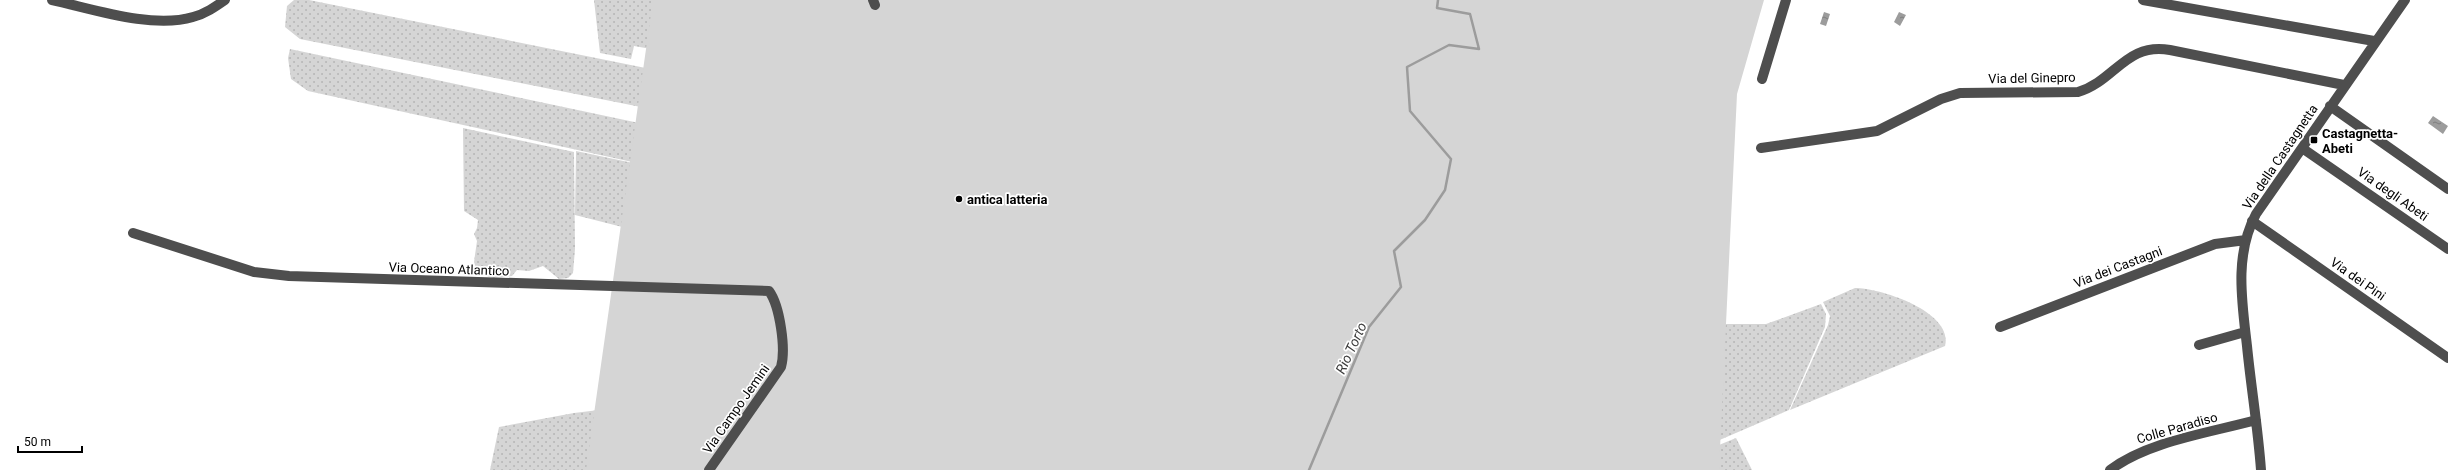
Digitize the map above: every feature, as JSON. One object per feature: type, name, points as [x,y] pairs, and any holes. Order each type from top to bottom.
[{"type":"street","points":[[52,0],[149,19],[188,19],[205,13],[225,0]]},
{"type":"street","points":[[1762,79],[1786,0]]},
{"type":"street","points":[[2143,0],[2374,41]]},
{"type":"street","name":"Via della Castagnetta","points":[[2261,470],[2245,332],[2241,276],[2246,240],[2252,221],[2374,41],[2405,0]]},
{"type":"street","name":"Via del Ginepro","points":[[1761,148],[1877,131],[1941,99],[1960,93],[2078,92],[2094,85],[2134,54],[2152,48],[2170,50],[2344,85]]},
{"type":"street","points":[[2330,106],[2448,189]]},
{"type":"street","name":"Via degli Abeti","points":[[2302,148],[2448,249]]},
{"type":"street","name":"Via dei Pini","points":[[2252,221],[2448,358]]},
{"type":"street","name":"Via Oceano Atlantico","points":[[133,233],[254,272],[283,276],[764,290],[770,292]]},
{"type":"street","name":"Via dei Castagni","points":[[2000,327],[2215,244],[2246,240]]},
{"type":"street","name":"Via Campo Jemini","points":[[709,470],[781,367],[784,350],[782,331],[770,292]]},
{"type":"street","points":[[2199,345],[2245,332]]},
{"type":"street","name":"Colle Paradiso","points":[[2110,470],[2127,458],[2147,450],[2256,420]]},
{"type":"shaded area","points":[[294,0],[309,0],[720,83],[721,123],[300,39],[285,27],[287,6]]},
{"type":"shaded area","points":[[594,0],[720,0],[651,49],[634,46],[631,59],[600,53]]},
{"type":"shaded area","points":[[653,0],[1764,0],[1737,94],[1719,470],[586,470]]},
{"type":"shaded area","points":[[290,49],[795,156],[655,167],[308,91],[291,79],[288,58]]},
{"type":"shaded area","points":[[463,128],[574,152],[575,249],[573,273],[568,278],[559,279],[543,266],[529,271],[517,270],[512,276],[493,278],[477,273],[474,262],[477,241],[474,234],[477,228],[478,220],[464,211]]},
{"type":"shaded area","points":[[576,151],[709,179],[642,232],[575,215]]},
{"type":"shaded area","points":[[1855,288],[1881,292],[1897,297],[1913,304],[1927,313],[1938,323],[1945,334],[1945,346],[1790,410],[1828,325],[1830,316],[1823,302]]},
{"type":"shaded area","points":[[1821,304],[1826,314],[1825,327],[1789,410],[1650,470],[1570,470],[1703,324],[1766,324]]},
{"type":"shaded area","points":[[758,391],[701,470],[490,470],[499,427],[574,413]]},
{"type":"shaded area","points":[[1736,438],[1752,470],[1658,470]]},
{"type":"water","points":[[1824,12],[1830,14],[1826,26],[1820,24]]},
{"type":"water","points":[[1899,12],[1906,15],[1900,26],[1894,22]]},
{"type":"water","points":[[2433,116],[2448,126],[2443,134],[2428,123]]},
{"type":"waterway","name":"Rio Torto","points":[[1309,470],[1369,327],[1401,287],[1394,251],[1425,220],[1445,190],[1451,159],[1410,111],[1407,67],[1449,45],[1479,49],[1470,14],[1437,8],[1438,0]]},
{"type":"place","name":"Castagnetta- Abeti","points":[[2314,140]]},
{"type":"place","name":"antica latteria","points":[[959,199]]}]
